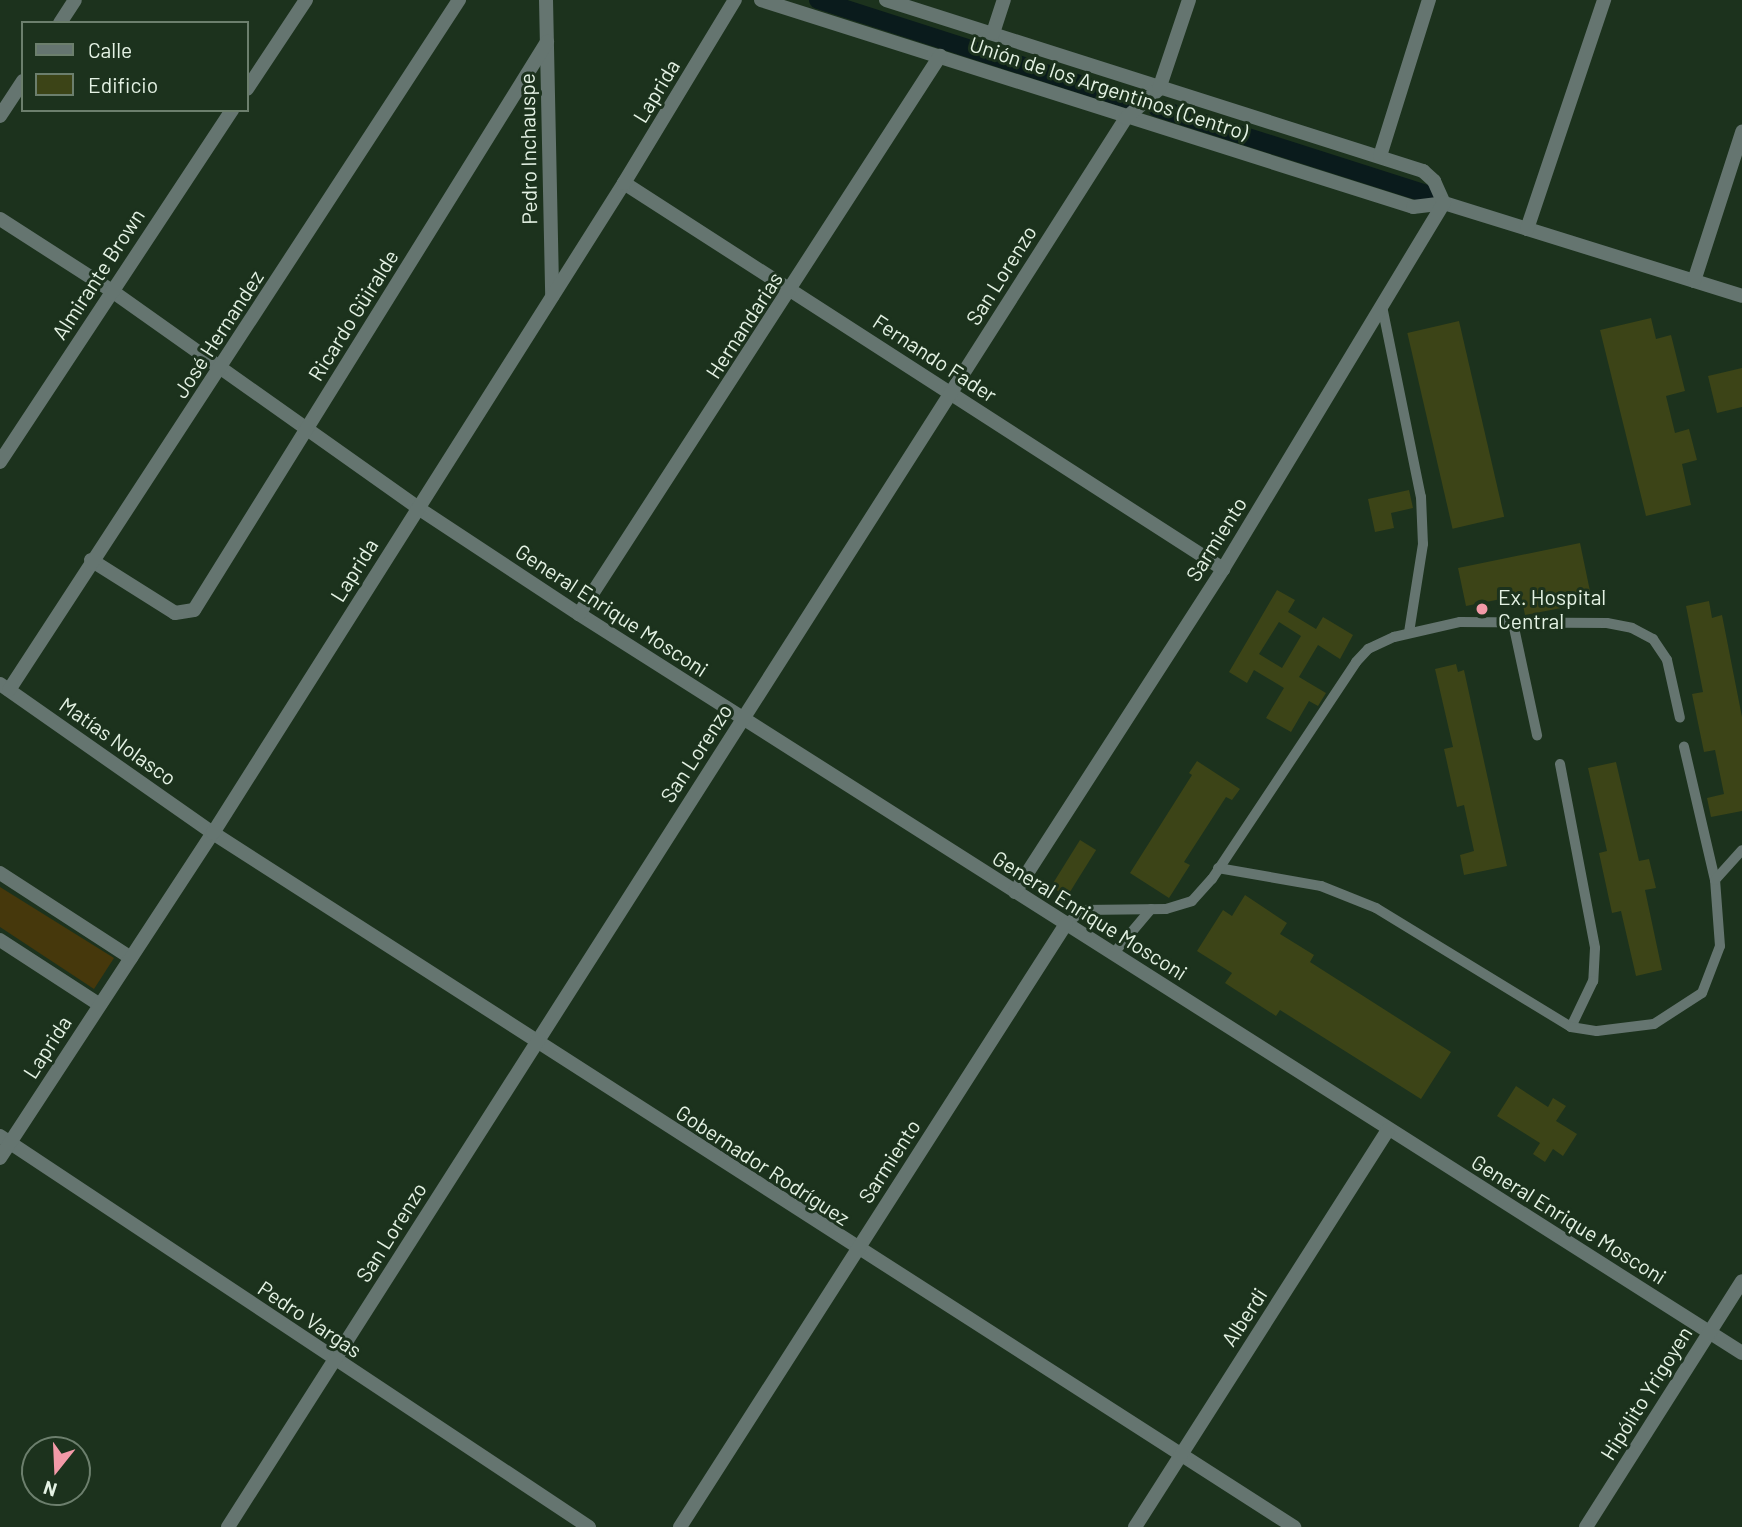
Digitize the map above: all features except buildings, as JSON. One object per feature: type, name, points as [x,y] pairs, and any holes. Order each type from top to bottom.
[{"type":"street","points":[[61,21],[75,0]]},
{"type":"street","points":[[248,87],[306,0]]},
{"type":"street","name":"José Hernandez","points":[[4,687],[224,367],[459,0]]},
{"type":"street","name":"Pedro Inchauspe","points":[[546,0],[552,297]]},
{"type":"street","name":"Laprida","points":[[0,1158],[5,1140],[100,1005],[213,833],[624,183],[735,0]]},
{"type":"street","name":"Unión de los Argentinos (Centro)","points":[[761,0],[940,55],[1126,118],[1413,206],[1444,203],[1742,296]]},
{"type":"street","name":"Unión de los Argentinos (Centro)","points":[[886,0],[1423,171],[1434,181],[1444,203]]},
{"type":"street","points":[[993,33],[1004,0]]},
{"type":"street","points":[[1159,89],[1189,0]]},
{"type":"street","points":[[1380,156],[1429,0]]},
{"type":"street","points":[[1527,229],[1604,0]]},
{"type":"street","name":"Ricardo Güiralde","points":[[92,560],[175,613],[194,610],[547,41]]},
{"type":"street","name":"Hernandarias","points":[[579,614],[792,290],[940,55]]},
{"type":"street","points":[[0,116],[21,84]]},
{"type":"street","name":"San Lorenzo","points":[[228,1527],[335,1362],[534,1042],[743,720],[1126,118],[1159,89]]},
{"type":"street","name":"Almirante Brown","points":[[0,462],[231,112]]},
{"type":"street","points":[[1694,281],[1742,132]]},
{"type":"street","name":"Fernando Fader","points":[[624,183],[1223,569]]},
{"type":"street","name":"Sarmiento","points":[[1015,892],[1223,569],[1444,203]]},
{"type":"street","name":"General Enrique Mosconi","points":[[0,219],[224,367],[418,508],[579,614],[1742,1353]]},
{"type":"street","name":"Matías Nolasco","points":[[4,687],[213,833]]},
{"type":"street","name":"Gobernador Rodríguez","points":[[213,833],[857,1250],[1294,1527]]},
{"type":"street","points":[[0,873],[131,958]]},
{"type":"street","name":"Sarmiento","points":[[680,1527],[1066,924]]},
{"type":"street","points":[[0,940],[100,1005]]},
{"type":"street","name":"Alberdi","points":[[1135,1527],[1388,1130]]},
{"type":"street","name":"Pedro Vargas","points":[[5,1140],[335,1362],[589,1527]]},
{"type":"street","name":"Hipólito Yrigoyen","points":[[1586,1527],[1742,1281]]},
{"type":"lane","points":[[1382,306],[1421,497],[1423,544],[1409,632]]},
{"type":"lane","points":[[1513,622],[1537,735]]},
{"type":"lane","points":[[1066,924],[1083,910],[1151,909],[1192,901],[1218,868],[1356,662],[1368,649],[1409,632],[1441,624],[1607,623],[1653,639],[1667,660],[1680,718]]},
{"type":"lane","points":[[1218,868],[1321,886],[1376,908],[1571,1027],[1628,1030],[1654,1024],[1692,1004],[1713,972],[1720,946],[1715,880],[1684,747]]},
{"type":"lane","points":[[1560,764],[1595,948],[1593,981],[1571,1027]]},
{"type":"lane","points":[[1715,880],[1742,850]]},
{"type":"lane","points":[[1113,954],[1151,909]]},
{"type":"shaded area","points":[[0,887],[114,958],[94,989],[0,927]]},
{"type":"waterway","points":[[818,0],[1127,99]]},
{"type":"waterway","points":[[1157,108],[1427,194]]},
{"type":"place","name":"Ex. Hospital Central","points":[[1482,609]]}]
